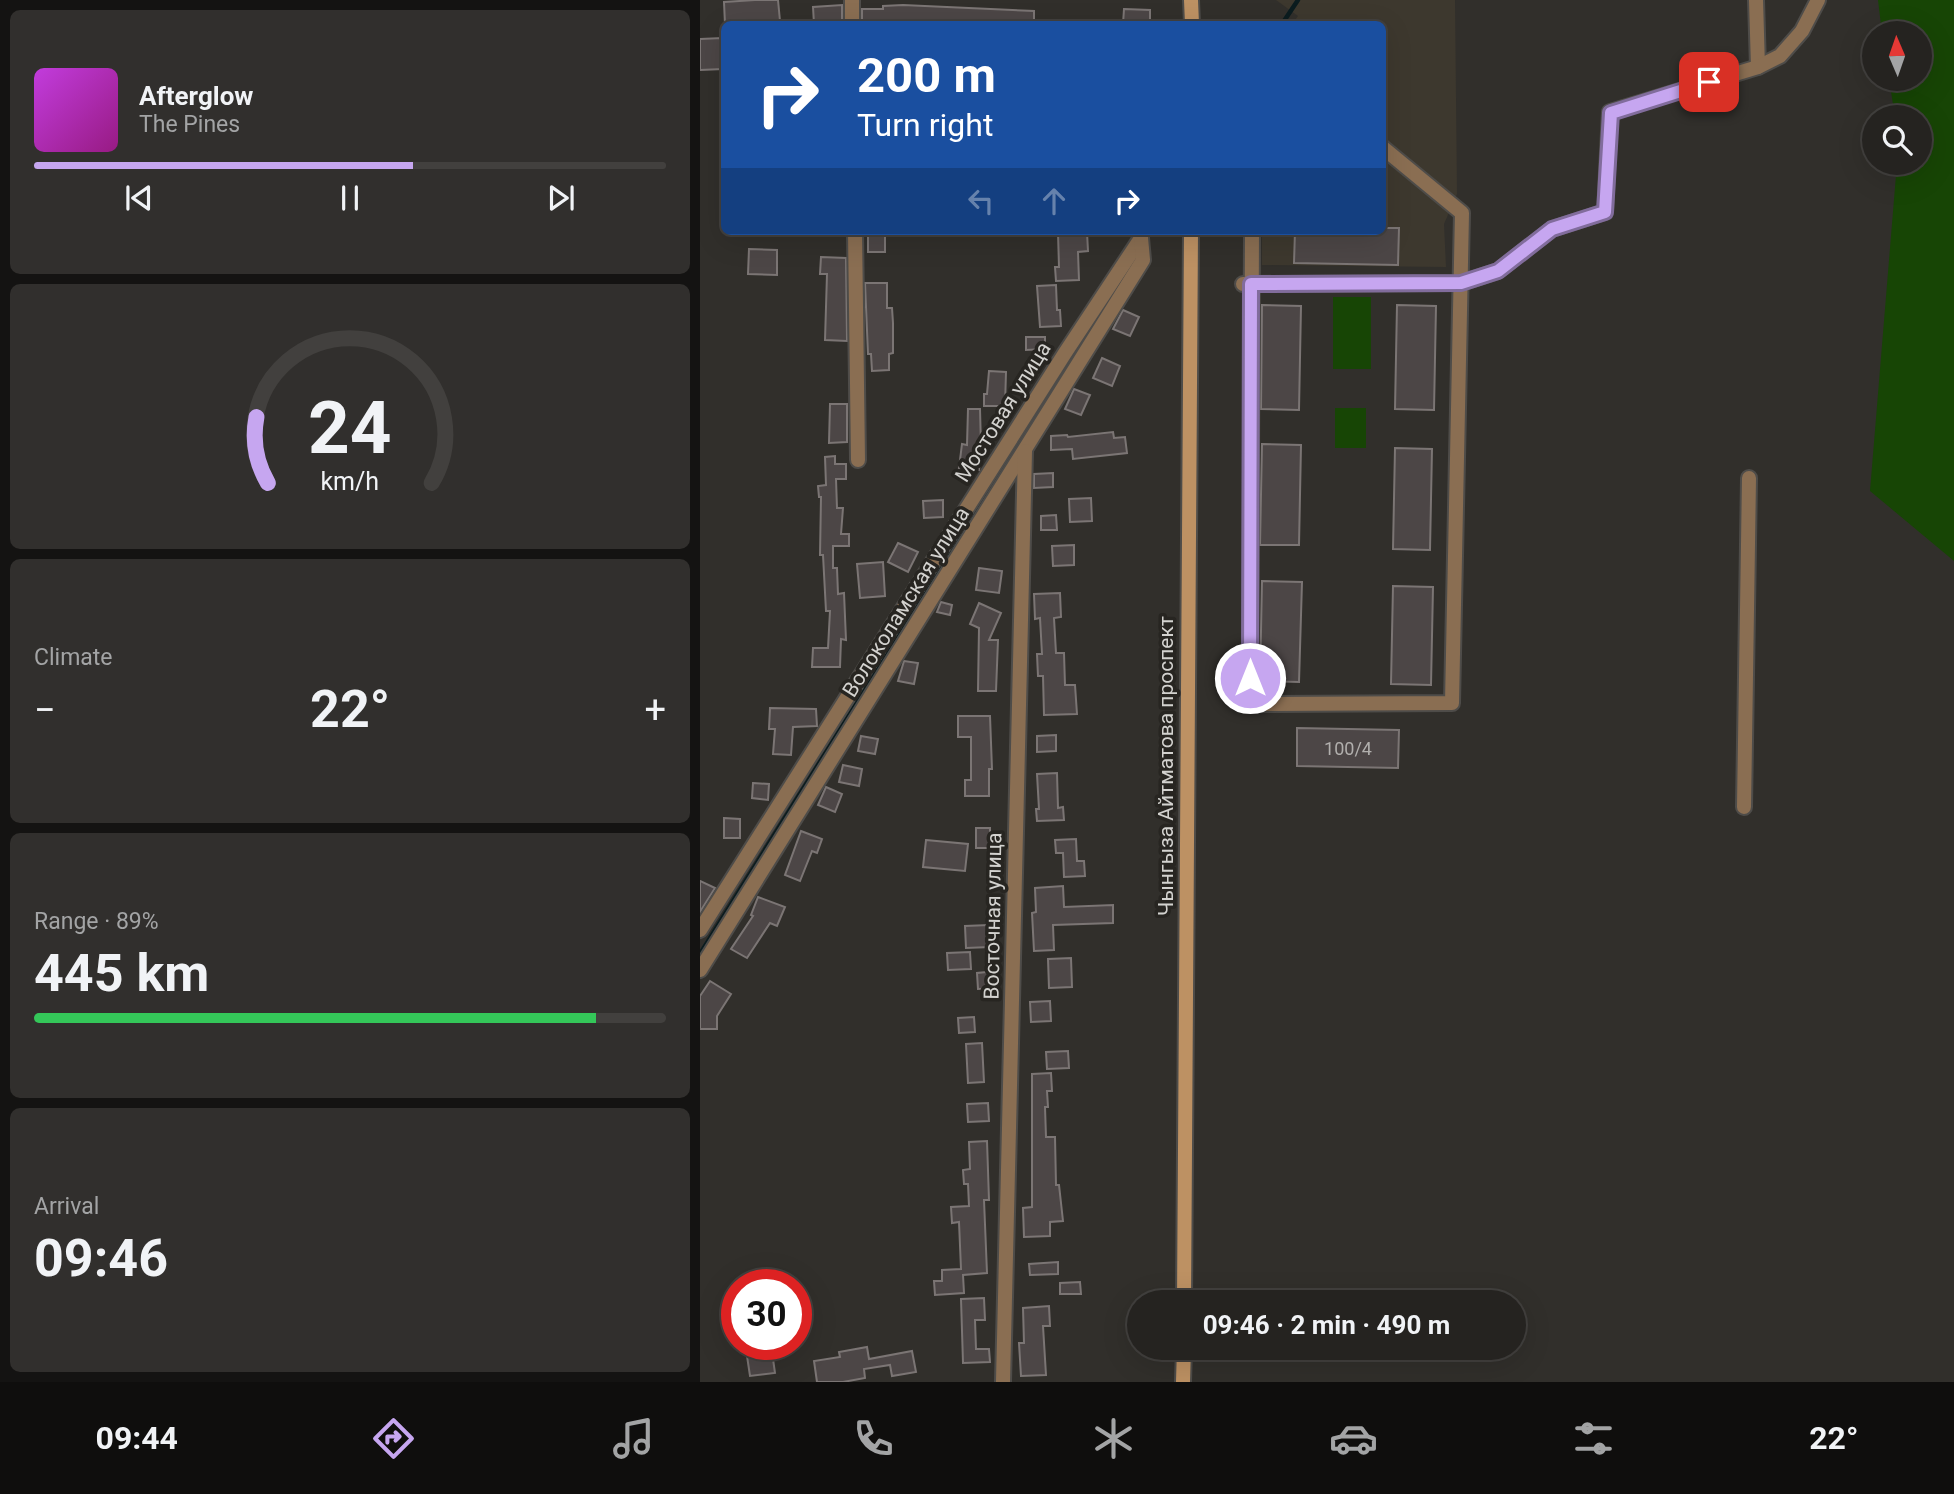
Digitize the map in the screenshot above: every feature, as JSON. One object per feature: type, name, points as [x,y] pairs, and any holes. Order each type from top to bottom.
[{"type":"main road","points":[[1191,0],[1192,21]]},
{"type":"main road","name":"Чынгыза Айтматова проспект","points":[[1184,1290],[1191,235]]},
{"type":"main road","points":[[1184,1360],[1184,1382]]},
{"type":"street","points":[[852,0],[852,21]]},
{"type":"street","points":[[1756,0],[1758,67]]},
{"type":"street","points":[[1247,284],[1461,283],[1498,271],[1552,229],[1605,212],[1611,113],[1758,67],[1780,56],[1802,31],[1818,0]]},
{"type":"street","points":[[1252,235],[1247,284],[1250,704],[1452,703],[1462,213],[1386,150]]},
{"type":"street","points":[[855,235],[858,460]]},
{"type":"street","name":"Волоколамская улица","points":[[700,971],[1143,260],[1141,237]]},
{"type":"street","name":"Мостовая улица","points":[[700,930],[1141,237]]},
{"type":"street","name":"Восточная улица","points":[[1003,1382],[1025,452]]},
{"type":"street","points":[[1744,807],[1749,478]]},
{"type":"shaded area","points":[[1276,0],[1455,0],[1457,194],[1444,224],[1446,267],[1262,265],[1262,235],[1386,235],[1386,21],[1294,21],[1298,16]]},
{"type":"green space","points":[[1878,0],[1954,0],[1954,561],[1870,491],[1896,175],[1932,175],[1932,105],[1893,105],[1891,91],[1932,91],[1932,21],[1881,21]]},
{"type":"green space","points":[[1333,297],[1371,297],[1371,369],[1333,369]]},
{"type":"green space","points":[[1335,408],[1366,408],[1366,448],[1335,448]]},
{"type":"building","points":[[778,0],[780,21],[725,21],[724,2]]},
{"type":"building","points":[[842,5],[842,21],[814,21],[813,7]]},
{"type":"building","points":[[883,6],[1034,11],[1034,21],[862,21],[862,9],[883,9]]},
{"type":"building","points":[[1124,9],[1150,10],[1150,21],[1123,21]]},
{"type":"building","points":[[721,38],[721,69],[700,70],[700,39]]},
{"type":"building","points":[[1386,228],[1399,228],[1398,265],[1294,263],[1295,235],[1386,235]]},
{"type":"building","points":[[1058,235],[1087,235],[1088,251],[1078,252],[1079,280],[1056,281],[1055,267],[1059,267]]},
{"type":"building","points":[[868,236],[885,236],[885,252],[868,252]]},
{"type":"building","points":[[749,249],[777,250],[777,275],[748,274]]},
{"type":"building","points":[[821,257],[846,258],[847,341],[825,340],[827,274],[820,274]]},
{"type":"building","points":[[865,283],[887,283],[887,308],[892,308],[893,323],[893,353],[889,354],[889,370],[872,371],[871,354],[868,354]]},
{"type":"building","points":[[1056,285],[1061,326],[1040,327],[1037,286]]},
{"type":"building","points":[[1262,305],[1301,306],[1299,410],[1261,409]]},
{"type":"building","points":[[1397,305],[1436,306],[1434,410],[1395,409]]},
{"type":"building","points":[[1123,310],[1139,317],[1130,336],[1113,329]]},
{"type":"building","points":[[1026,337],[1045,337],[1045,349],[1026,350]]},
{"type":"building","points":[[1102,358],[1120,366],[1112,386],[1093,378]]},
{"type":"building","points":[[989,371],[1006,372],[1005,406],[984,406]]},
{"type":"building","points":[[1074,389],[1090,395],[1081,415],[1065,409]]},
{"type":"building","points":[[830,404],[847,404],[847,442],[829,443]]},
{"type":"building","points":[[968,409],[980,409],[979,470],[959,468],[962,444],[967,445]]},
{"type":"building","points":[[1113,432],[1114,438],[1125,437],[1127,453],[1073,459],[1072,449],[1051,450],[1051,436]]},
{"type":"building","points":[[1262,444],[1301,445],[1299,545],[1260,545]]},
{"type":"building","points":[[1395,448],[1432,449],[1430,550],[1393,549]]},
{"type":"building","points":[[835,456],[835,464],[846,464],[846,479],[836,479],[837,508],[843,508],[841,534],[849,534],[849,546],[833,546],[833,568],[837,568],[838,594],[844,593],[846,640],[841,639],[840,667],[812,667],[813,648],[828,648],[830,611],[826,611],[823,555],[820,555],[821,497],[818,486],[826,485],[825,457]]},
{"type":"building","points":[[1053,473],[1053,487],[1034,488],[1034,474]]},
{"type":"building","points":[[1091,498],[1092,521],[1070,522],[1069,499]]},
{"type":"building","points":[[943,500],[943,517],[924,518],[923,501]]},
{"type":"building","points":[[1056,515],[1057,530],[1041,530],[1041,516]]},
{"type":"building","points":[[898,543],[918,552],[908,572],[888,562]]},
{"type":"building","points":[[1074,545],[1074,565],[1053,566],[1052,546]]},
{"type":"building","points":[[883,562],[885,596],[860,598],[857,564]]},
{"type":"building","points":[[979,568],[1002,571],[999,593],[976,590]]},
{"type":"building","points":[[1262,581],[1302,582],[1299,682],[1260,681]]},
{"type":"building","points":[[1393,586],[1433,587],[1431,685],[1391,684]]},
{"type":"building","points":[[1060,593],[1061,617],[1054,618],[1056,653],[1064,653],[1065,685],[1075,685],[1077,714],[1044,715],[1043,676],[1038,676],[1037,654],[1042,654],[1040,618],[1035,619],[1034,594]]},
{"type":"building","points":[[941,602],[952,605],[950,615],[937,612]]},
{"type":"building","points":[[979,603],[1001,613],[989,640],[998,640],[996,691],[978,691],[979,628],[970,624]]},
{"type":"building","points":[[904,661],[918,663],[914,684],[898,681]]},
{"type":"building","points":[[770,708],[816,709],[817,726],[793,727],[791,755],[773,754],[775,729],[769,729]]},
{"type":"building","points":[[958,716],[990,716],[992,769],[989,769],[989,796],[965,796],[965,780],[971,780],[971,737],[958,737]]},
{"type":"building","points":[[1297,728],[1399,730],[1398,768],[1297,766]]},
{"type":"building","points":[[1056,735],[1056,751],[1037,752],[1037,736]]},
{"type":"building","points":[[861,736],[878,739],[875,754],[858,751]]},
{"type":"building","points":[[843,765],[862,769],[859,786],[839,782]]},
{"type":"building","points":[[1057,773],[1058,808],[1063,807],[1064,820],[1037,821],[1037,774]]},
{"type":"building","points":[[753,783],[769,784],[768,800],[752,798]]},
{"type":"building","points":[[826,787],[842,794],[835,812],[818,805]]},
{"type":"building","points":[[724,818],[740,819],[740,838],[724,838]]},
{"type":"building","points":[[976,828],[990,828],[990,848],[976,848]]},
{"type":"building","points":[[801,831],[822,839],[817,853],[812,851],[800,881],[785,875]]},
{"type":"building","points":[[1076,839],[1077,861],[1084,861],[1085,876],[1064,877],[1063,853],[1056,853],[1055,840]]},
{"type":"building","points":[[926,840],[968,844],[965,871],[923,867]]},
{"type":"building","points":[[700,881],[715,888],[700,912]]},
{"type":"building","points":[[1063,886],[1064,907],[1113,905],[1113,923],[1053,925],[1054,950],[1034,951],[1032,913],[1036,912],[1035,888]]},
{"type":"building","points":[[758,897],[785,907],[777,926],[770,923],[747,958],[731,949],[753,916],[751,915]]},
{"type":"building","points":[[989,925],[990,947],[966,948],[965,926]]},
{"type":"building","points":[[970,952],[971,969],[948,970],[947,953]]},
{"type":"building","points":[[1071,958],[1072,987],[1049,988],[1048,959]]},
{"type":"building","points":[[997,971],[998,988],[978,989],[977,973]]},
{"type":"building","points":[[710,981],[731,994],[717,1016],[717,1029],[700,1029],[700,996]]},
{"type":"building","points":[[1050,1001],[1051,1021],[1031,1022],[1030,1002]]},
{"type":"building","points":[[974,1017],[975,1032],[959,1033],[958,1018]]},
{"type":"building","points":[[982,1043],[984,1082],[968,1083],[966,1044]]},
{"type":"building","points":[[1068,1051],[1069,1068],[1047,1069],[1046,1052]]},
{"type":"building","points":[[1051,1073],[1052,1091],[1047,1091],[1048,1107],[1045,1107],[1046,1137],[1055,1137],[1056,1185],[1059,1185],[1063,1221],[1050,1222],[1050,1236],[1024,1237],[1023,1208],[1032,1207],[1032,1074]]},
{"type":"building","points":[[988,1103],[989,1121],[968,1122],[967,1104]]},
{"type":"building","points":[[987,1141],[989,1200],[984,1200],[987,1273],[963,1275],[964,1293],[935,1295],[934,1281],[942,1281],[942,1270],[961,1269],[959,1222],[952,1223],[951,1207],[969,1206],[968,1184],[964,1184],[963,1170],[970,1169],[969,1142]]},
{"type":"building","points":[[1058,1262],[1058,1274],[1030,1275],[1029,1264]]},
{"type":"building","points":[[1080,1282],[1081,1294],[1060,1294],[1060,1283]]},
{"type":"building","points":[[984,1298],[985,1320],[975,1320],[976,1349],[989,1349],[990,1362],[963,1363],[961,1299]]},
{"type":"building","points":[[1049,1306],[1050,1326],[1043,1326],[1046,1375],[1021,1376],[1019,1343],[1024,1343],[1023,1308]]},
{"type":"building","points":[[867,1347],[869,1359],[912,1351],[916,1372],[892,1376],[890,1365],[864,1369],[865,1378],[843,1382],[817,1382],[814,1361],[840,1357],[839,1352]]},
{"type":"building","points":[[748,1360],[773,1360],[775,1373],[750,1376]]},
{"type":"waterway","points":[[1284,21],[1298,0]]},
{"type":"waterway","points":[[700,954],[1119,284]]},
{"type":"route","points":[[1250,678],[1251,284],[1461,283],[1498,271],[1552,229],[1605,212],[1611,113],[1709,82]]}]
